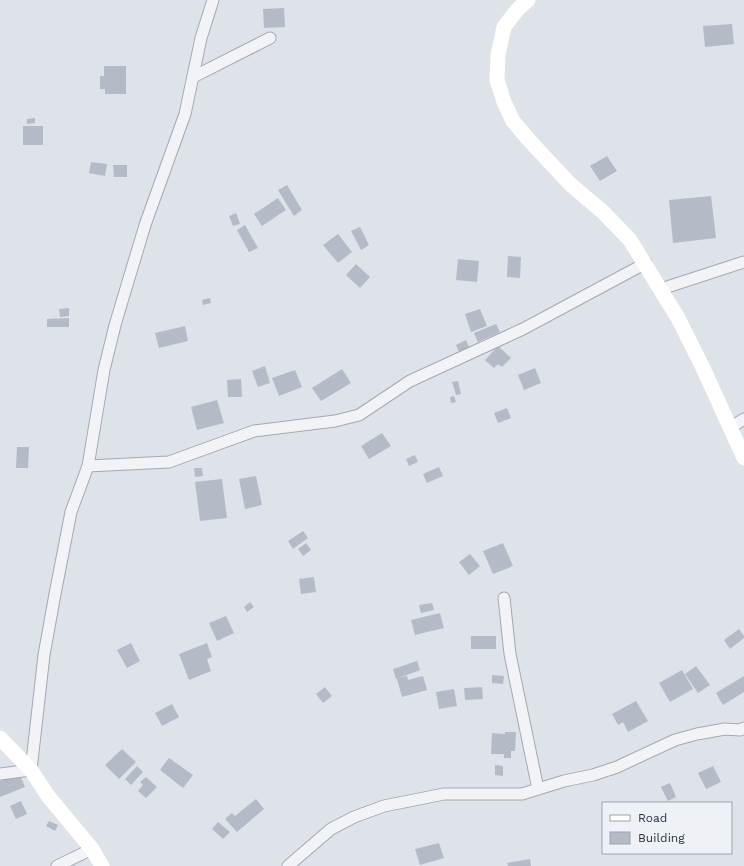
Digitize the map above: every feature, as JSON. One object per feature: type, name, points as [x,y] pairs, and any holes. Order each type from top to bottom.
[{"type":"street","points":[[31,770],[44,655],[55,594],[71,512],[88,466],[104,370],[115,325],[145,225],[185,114],[201,38],[213,0]]},
{"type":"street","points":[[528,0],[518,8],[504,27],[498,54],[497,80],[504,102],[513,121],[528,139],[570,184],[603,212],[630,240],[646,263],[678,318],[703,368],[744,458]]},
{"type":"street","points":[[193,77],[270,38]]},
{"type":"street","points":[[661,289],[744,262]]},
{"type":"street","points":[[88,466],[169,462],[254,431],[335,422],[359,415],[410,381],[523,329],[646,263]]},
{"type":"street","points":[[730,428],[744,419]]},
{"type":"street","points":[[504,598],[510,654],[538,789]]},
{"type":"street","points":[[288,866],[331,830],[354,817],[384,806],[444,794],[522,794],[617,767],[675,740],[725,729],[740,730],[744,728]]},
{"type":"street","points":[[0,738],[31,770],[48,796],[92,849],[102,866]]},
{"type":"street","points":[[0,774],[31,770]]},
{"type":"street","points":[[57,866],[92,849]]},
{"type":"building","points":[[284,8],[285,27],[264,28],[263,9]]},
{"type":"building","points":[[732,24],[734,44],[705,47],[703,26]]},
{"type":"building","points":[[104,66],[126,66],[126,94],[105,94],[105,89],[100,89],[100,76],[104,76]]},
{"type":"building","points":[[35,118],[35,123],[27,124],[27,119]]},
{"type":"building","points":[[23,126],[43,126],[43,145],[23,145]]},
{"type":"building","points":[[607,156],[617,171],[600,181],[590,166]]},
{"type":"building","points":[[91,162],[107,164],[105,176],[89,173]]},
{"type":"building","points":[[113,165],[127,165],[127,177],[114,177]]},
{"type":"building","points":[[287,185],[302,210],[294,216],[278,190]]},
{"type":"building","points":[[711,196],[716,238],[673,243],[669,200]]},
{"type":"building","points":[[278,198],[286,210],[262,226],[254,214]]},
{"type":"building","points":[[236,213],[240,224],[233,226],[229,216]]},
{"type":"building","points":[[245,225],[258,248],[249,252],[237,230]]},
{"type":"building","points":[[360,227],[369,245],[361,250],[351,231]]},
{"type":"building","points":[[338,234],[352,252],[338,263],[323,245]]},
{"type":"building","points":[[508,256],[521,257],[520,278],[507,277]]},
{"type":"building","points":[[458,259],[479,261],[477,282],[456,280]]},
{"type":"building","points":[[356,264],[370,277],[360,288],[346,275]]},
{"type":"building","points":[[210,298],[211,303],[203,305],[202,300]]},
{"type":"building","points":[[69,308],[69,316],[60,317],[59,309]]},
{"type":"building","points":[[480,309],[487,326],[471,332],[465,314]]},
{"type":"building","points":[[69,318],[69,327],[47,327],[47,319]]},
{"type":"building","points":[[496,324],[500,332],[478,342],[474,333]]},
{"type":"building","points":[[185,326],[188,341],[159,348],[155,333]]},
{"type":"building","points":[[466,340],[470,349],[460,354],[456,345]]},
{"type":"building","points":[[498,346],[511,358],[502,367],[498,364],[494,368],[485,360]]},
{"type":"building","points":[[265,366],[270,383],[258,387],[252,371]]},
{"type":"building","points":[[535,368],[541,383],[524,390],[518,375]]},
{"type":"building","points":[[342,369],[351,383],[321,401],[312,388]]},
{"type":"building","points":[[295,370],[302,387],[279,396],[272,378]]},
{"type":"building","points":[[241,379],[242,397],[228,397],[227,380]]},
{"type":"building","points":[[458,381],[461,394],[456,395],[452,382]]},
{"type":"building","points":[[454,396],[456,402],[451,403],[450,397]]},
{"type":"building","points":[[217,400],[224,423],[197,430],[191,407]]},
{"type":"building","points":[[507,408],[511,418],[498,423],[494,413]]},
{"type":"building","points":[[382,433],[391,446],[369,459],[361,446]]},
{"type":"building","points":[[17,447],[29,447],[28,468],[16,468]]},
{"type":"building","points":[[415,455],[418,462],[409,466],[406,459]]},
{"type":"building","points":[[439,467],[443,476],[427,483],[423,474]]},
{"type":"building","points":[[194,468],[202,468],[203,476],[195,477]]},
{"type":"building","points":[[256,476],[262,505],[245,509],[239,479]]},
{"type":"building","points":[[222,479],[227,518],[200,521],[195,482]]},
{"type":"building","points":[[303,531],[308,538],[293,549],[288,541]]},
{"type":"building","points":[[306,543],[311,550],[303,556],[298,549]]},
{"type":"building","points":[[503,543],[513,566],[493,574],[483,551]]},
{"type":"building","points":[[470,554],[480,566],[469,575],[459,562]]},
{"type":"building","points":[[314,577],[316,592],[301,594],[299,579]]},
{"type":"building","points":[[250,602],[254,607],[247,612],[244,607]]},
{"type":"building","points":[[432,603],[434,610],[421,613],[419,605]]},
{"type":"building","points":[[440,613],[444,628],[415,635],[411,620]]},
{"type":"building","points":[[226,616],[234,633],[217,641],[209,623]]},
{"type":"building","points":[[739,629],[744,638],[730,649],[724,640]]},
{"type":"building","points":[[471,636],[496,636],[496,649],[471,649]]},
{"type":"building","points":[[131,643],[140,661],[127,668],[117,650]]},
{"type":"building","points":[[207,643],[212,657],[207,659],[211,671],[189,680],[179,654]]},
{"type":"building","points":[[417,661],[420,670],[399,678],[407,676],[408,680],[423,676],[427,690],[402,697],[393,669]]},
{"type":"building","points":[[696,666],[710,685],[698,693],[685,674]]},
{"type":"building","points":[[682,670],[693,689],[670,702],[659,683]]},
{"type":"building","points":[[492,675],[504,676],[503,684],[492,683]]},
{"type":"building","points":[[744,676],[744,692],[723,705],[716,693]]},
{"type":"building","points":[[325,687],[332,696],[323,703],[316,694]]},
{"type":"building","points":[[482,687],[483,699],[465,700],[464,688]]},
{"type":"building","points":[[454,689],[457,706],[439,709],[436,692]]},
{"type":"building","points":[[636,701],[648,721],[628,732],[623,722],[618,725],[612,714]]},
{"type":"building","points":[[172,704],[179,717],[162,726],[155,713]]},
{"type":"building","points":[[505,732],[516,732],[515,751],[511,751],[511,758],[504,758],[504,754],[491,754],[492,733],[505,734]]},
{"type":"building","points":[[122,749],[136,762],[119,779],[105,765]]},
{"type":"building","points":[[169,758],[193,775],[183,788],[160,770]]},
{"type":"building","points":[[495,765],[503,766],[503,776],[495,775]]},
{"type":"building","points":[[137,766],[143,772],[131,785],[125,779]]},
{"type":"building","points":[[713,766],[721,782],[706,789],[698,773]]},
{"type":"building","points":[[19,773],[25,787],[0,797],[0,781]]},
{"type":"building","points":[[146,777],[157,787],[146,798],[138,791],[143,785],[140,782]]},
{"type":"building","points":[[670,783],[676,797],[668,801],[661,787]]},
{"type":"building","points":[[256,799],[264,809],[237,832],[225,819],[232,813],[235,816]]},
{"type":"building","points":[[21,801],[27,814],[16,819],[10,806]]},
{"type":"building","points":[[49,821],[58,825],[55,831],[46,826]]},
{"type":"building","points":[[218,822],[230,832],[223,839],[212,829]]},
{"type":"building","points":[[439,843],[444,858],[420,865],[415,849]]},
{"type":"building","points":[[530,859],[531,866],[508,866],[507,863]]}]
